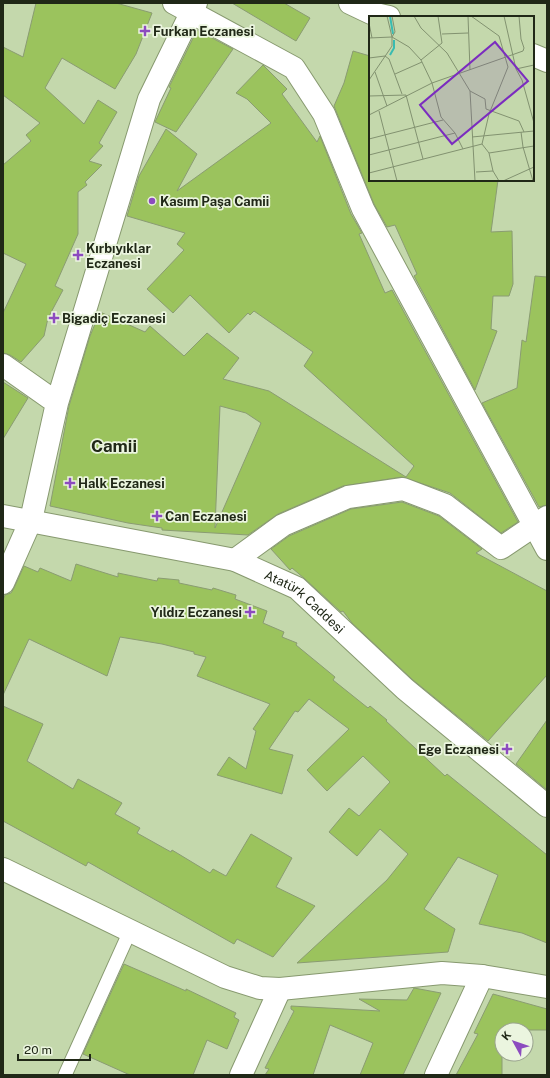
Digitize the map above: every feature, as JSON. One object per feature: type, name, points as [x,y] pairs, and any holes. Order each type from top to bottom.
[{"type":"street","points":[[350,3],[378,11]]},
{"type":"street","points":[[3,583],[31,520],[58,403],[149,99],[186,6],[294,68],[324,114],[363,209],[540,521],[547,549]]},
{"type":"street","points":[[534,55],[547,61]]},
{"type":"street","points":[[3,365],[58,403]]},
{"type":"street","points":[[235,560],[282,525],[348,497],[403,489],[445,505],[501,548],[540,521]]},
{"type":"street","name":"Atatürk Caddesi","points":[[3,516],[31,520],[235,560],[297,588],[405,689],[547,806]]},
{"type":"street","points":[[3,869],[237,982],[260,988],[280,989],[442,973],[482,976],[547,987]]},
{"type":"street","points":[[436,1075],[482,976]]},
{"type":"street","points":[[241,1075],[280,989]]},
{"type":"lane","points":[[65,1075],[130,931]]},
{"type":"building","points":[[36,3],[116,3],[152,13],[136,54],[115,89],[62,58],[45,88],[84,124],[98,100],[117,112],[99,143],[103,146],[89,161],[102,165],[85,182],[87,185],[78,192],[78,234],[55,286],[63,290],[48,318],[44,336],[21,362],[10,355],[3,353],[3,313],[26,264],[3,253],[3,165],[31,141],[26,135],[40,123],[3,95],[3,47],[23,57]]},
{"type":"building","points":[[232,3],[284,3],[310,18],[296,41]]},
{"type":"building","points":[[197,30],[233,49],[176,132],[155,122],[171,88],[169,87]]},
{"type":"building","points":[[353,51],[369,56],[369,181],[498,181],[491,232],[512,231],[513,284],[509,296],[493,296],[491,329],[497,331],[475,390],[414,276],[417,274],[395,225],[387,227],[374,204],[334,106],[344,83]]},
{"type":"building","points":[[263,65],[287,89],[282,94],[317,142],[320,136],[351,214],[362,233],[359,234],[385,293],[392,290],[518,522],[501,533],[450,493],[402,477],[343,486],[278,514],[248,535],[162,530],[162,528],[128,523],[50,506],[69,406],[90,336],[100,312],[145,332],[150,326],[184,356],[207,333],[239,358],[223,379],[269,391],[406,477],[414,466],[304,366],[313,352],[254,311],[250,315],[248,313],[229,333],[190,295],[173,313],[147,289],[184,250],[177,244],[185,233],[127,216],[139,176],[166,129],[197,154],[177,191],[271,123],[247,99],[236,93]],"holes":[[[220,406],[246,413],[261,423],[215,528]]]},
{"type":"building","points":[[535,276],[547,277],[547,505],[539,507],[482,403],[517,388],[522,340],[526,342]]},
{"type":"building","points":[[3,382],[28,398],[3,439]]},
{"type":"building","points":[[402,502],[439,516],[482,549],[476,553],[547,591],[547,675],[488,741],[413,680],[352,623],[343,611],[341,612],[292,568],[290,570],[271,549],[289,536],[351,509]]},
{"type":"building","points":[[76,564],[118,577],[118,573],[157,581],[158,578],[179,580],[179,583],[212,590],[213,588],[236,595],[235,599],[267,611],[263,623],[284,632],[282,637],[297,643],[296,645],[335,677],[333,680],[368,708],[370,706],[387,720],[386,721],[445,776],[447,774],[547,855],[547,943],[522,933],[479,924],[498,875],[458,857],[424,909],[455,929],[448,952],[297,963],[387,880],[408,854],[380,829],[357,856],[329,832],[349,808],[359,816],[390,782],[363,756],[327,791],[307,770],[349,729],[309,699],[298,712],[295,711],[269,749],[293,755],[282,794],[217,775],[229,757],[246,769],[256,731],[253,729],[270,704],[197,676],[206,657],[194,654],[194,652],[162,644],[120,637],[107,676],[29,639],[3,695],[3,600],[5,595],[11,593],[24,566],[38,572],[40,568],[71,581]]},
{"type":"building","points":[[3,706],[43,724],[27,761],[73,789],[78,779],[122,803],[115,814],[140,828],[137,833],[171,852],[172,850],[210,873],[213,869],[226,876],[251,834],[292,858],[276,887],[315,906],[273,957],[237,939],[234,944],[88,862],[86,866],[3,821]]},
{"type":"building","points":[[547,720],[547,790],[516,764]]},
{"type":"building","points":[[124,964],[186,991],[186,989],[236,1013],[234,1017],[239,1020],[227,1049],[207,1040],[193,1075],[130,1075],[83,1054]]},
{"type":"building","points":[[414,988],[441,993],[403,1075],[360,1075],[373,1043],[330,1025],[313,1075],[265,1075],[269,1069],[265,1068],[294,1011],[291,1009],[291,1006],[380,1011],[359,999],[407,1000]]},
{"type":"building","points":[[493,994],[547,1009],[547,1030],[534,1030],[534,1022],[494,1022],[494,1062],[502,1062],[502,1075],[456,1075],[478,1034],[474,1033]]},
{"type":"place","name":"Furkan Eczanesi","points":[[145,31]]},
{"type":"place","name":"Kasım Paşa Camii","points":[[152,201]]},
{"type":"place","name":"Kırbıyıklar Eczanesi","points":[[78,255]]},
{"type":"place","name":"Bigadiç Eczanesi","points":[[54,318]]},
{"type":"place","name":"Halk Eczanesi","points":[[70,483]]},
{"type":"place","name":"Can Eczanesi","points":[[157,516]]},
{"type":"place","name":"Yıldız Eczanesi","points":[[250,612]]},
{"type":"place","name":"Ege Eczanesi","points":[[507,749]]},
{"type":"district","name":"Camii","points":[[114,446]]}]
